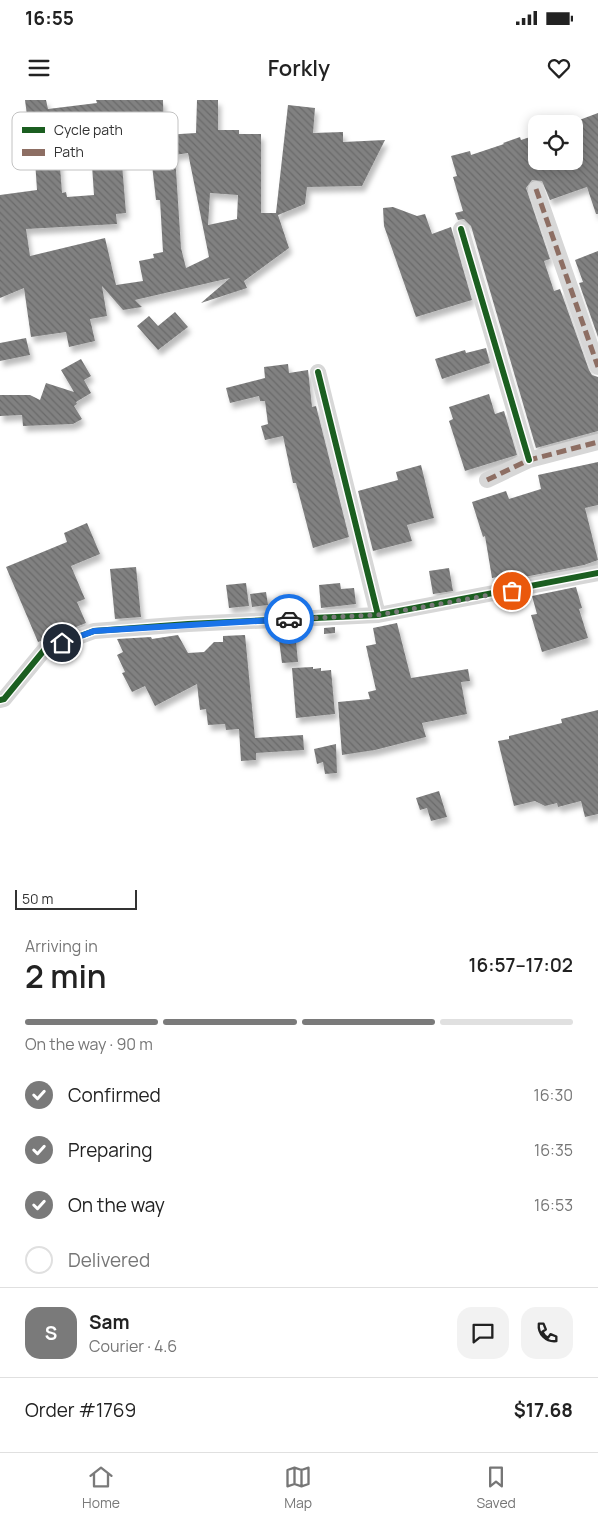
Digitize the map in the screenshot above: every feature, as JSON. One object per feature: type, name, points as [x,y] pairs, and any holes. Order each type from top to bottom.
[{"type":"street","points":[[536,189],[598,367]]},
{"type":"street","points":[[461,229],[529,460]]},
{"type":"street","points":[[318,372],[378,615]]},
{"type":"street","points":[[486,480],[529,460],[598,442]]},
{"type":"street","points":[[0,700],[4,699],[46,650],[94,631],[188,624],[378,615],[598,573]]},
{"type":"building","points":[[25,100],[46,100],[48,109],[97,103],[96,100],[163,100],[163,112],[27,112]]},
{"type":"building","points":[[197,100],[218,100],[218,130],[239,130],[239,134],[261,134],[261,213],[276,213],[288,105],[315,108],[313,133],[343,132],[343,142],[385,140],[362,186],[307,187],[305,204],[278,215],[289,248],[244,281],[247,288],[201,303],[230,278],[135,300],[142,307],[123,310],[102,286],[107,316],[90,319],[95,341],[69,347],[66,332],[31,337],[24,288],[0,298],[0,195],[37,190],[36,170],[60,170],[62,193],[66,192],[67,197],[94,195],[92,170],[122,170],[126,213],[116,214],[117,224],[26,229],[30,256],[105,238],[116,285],[143,281],[139,261],[154,258],[153,254],[163,252],[160,200],[156,200],[153,170],[176,170],[181,248],[186,268],[209,257],[188,153],[178,155],[178,134],[196,133]],"holes":[[[210,193],[238,195],[237,219],[208,225]]]},
{"type":"building","points":[[598,113],[598,214],[596,214],[587,187],[550,200],[542,181],[532,180],[526,188],[550,259],[544,261],[554,291],[560,289],[589,370],[592,375],[598,377],[598,431],[536,448],[471,226],[464,219],[458,220],[455,213],[463,211],[453,177],[457,176],[451,156],[470,151],[471,155],[520,137],[521,140],[528,138],[528,170],[583,170],[583,119]]},
{"type":"building","points":[[393,207],[417,216],[425,214],[432,234],[451,227],[472,300],[416,317],[384,226],[383,208]]},
{"type":"building","points":[[598,251],[598,337],[579,283],[583,282],[575,260]]},
{"type":"building","points":[[175,312],[188,327],[158,350],[137,326],[149,316],[158,326]]},
{"type":"building","points":[[26,338],[30,355],[0,361],[0,343]]},
{"type":"building","points":[[486,348],[490,363],[442,379],[435,359],[465,350],[466,353]]},
{"type":"building","points":[[81,359],[91,376],[84,380],[91,393],[76,402],[77,404],[74,406],[82,419],[73,424],[23,426],[22,415],[0,416],[0,395],[30,395],[40,400],[46,383],[74,392],[61,370]]},
{"type":"building","points":[[288,364],[289,373],[308,370],[312,407],[316,406],[349,537],[313,548],[296,483],[293,483],[283,436],[265,440],[261,426],[268,424],[265,401],[260,401],[259,396],[230,403],[226,388],[265,378],[264,367]]},
{"type":"building","points":[[489,394],[495,414],[504,411],[517,455],[465,471],[449,421],[453,419],[449,407]]},
{"type":"building","points":[[598,462],[598,505],[585,508],[598,560],[584,565],[510,580],[508,575],[492,578],[485,536],[483,537],[472,502],[506,491],[509,499],[541,489],[538,475]]},
{"type":"building","points":[[421,465],[434,518],[407,525],[412,541],[373,551],[358,491],[398,480],[396,472]]},
{"type":"building","points":[[87,523],[100,554],[71,566],[85,599],[77,602],[86,623],[38,642],[6,567],[67,542],[64,533]]},
{"type":"building","points":[[136,567],[141,617],[115,619],[110,569]]},
{"type":"building","points":[[449,568],[453,591],[433,594],[429,571]]},
{"type":"building","points":[[246,583],[249,606],[229,608],[226,585]]},
{"type":"building","points":[[340,583],[341,589],[354,588],[356,604],[321,608],[319,585]]},
{"type":"building","points":[[576,587],[582,608],[579,609],[588,638],[542,652],[531,615],[537,614],[532,596]]},
{"type":"building","points":[[266,592],[268,605],[252,607],[250,594]]},
{"type":"building","points":[[397,623],[411,678],[468,669],[470,681],[461,682],[467,714],[422,723],[426,737],[375,750],[342,755],[338,702],[370,699],[368,692],[376,690],[366,646],[376,644],[373,628]]},
{"type":"building","points":[[335,627],[335,633],[324,634],[324,628]]},
{"type":"building","points":[[295,631],[298,662],[282,663],[278,632]]},
{"type":"building","points":[[178,635],[188,653],[204,652],[214,642],[223,642],[223,636],[245,635],[255,738],[303,735],[304,750],[256,753],[256,760],[241,761],[239,729],[226,730],[225,724],[208,725],[206,709],[200,710],[197,684],[155,706],[145,686],[132,692],[122,673],[125,672],[117,655],[123,652],[117,639],[151,637],[152,639]]},
{"type":"building","points":[[313,667],[313,669],[321,668],[321,671],[331,670],[335,714],[296,718],[292,668]]},
{"type":"building","points":[[598,710],[598,814],[585,817],[581,801],[558,807],[557,803],[545,806],[535,801],[514,806],[498,741],[509,739],[509,736],[562,723],[561,719]]},
{"type":"building","points":[[336,744],[337,773],[325,774],[323,762],[317,764],[314,749]]},
{"type":"building","points":[[439,791],[447,817],[431,821],[427,808],[420,810],[416,798]]},
{"type":"marked path","points":[[536,189],[598,367]]},
{"type":"marked path","points":[[487,480],[529,460],[598,442]]},
{"type":"cycle path","points":[[461,229],[529,460]]},
{"type":"cycle path","points":[[318,372],[378,615]]},
{"type":"cycle path","points":[[0,700],[4,699],[45,649],[94,631],[188,624],[378,615],[598,573]]},
{"type":"way so far","points":[[289,619],[378,615],[512,591]]},
{"type":"route","points":[[62,643],[94,631],[289,619]]}]
